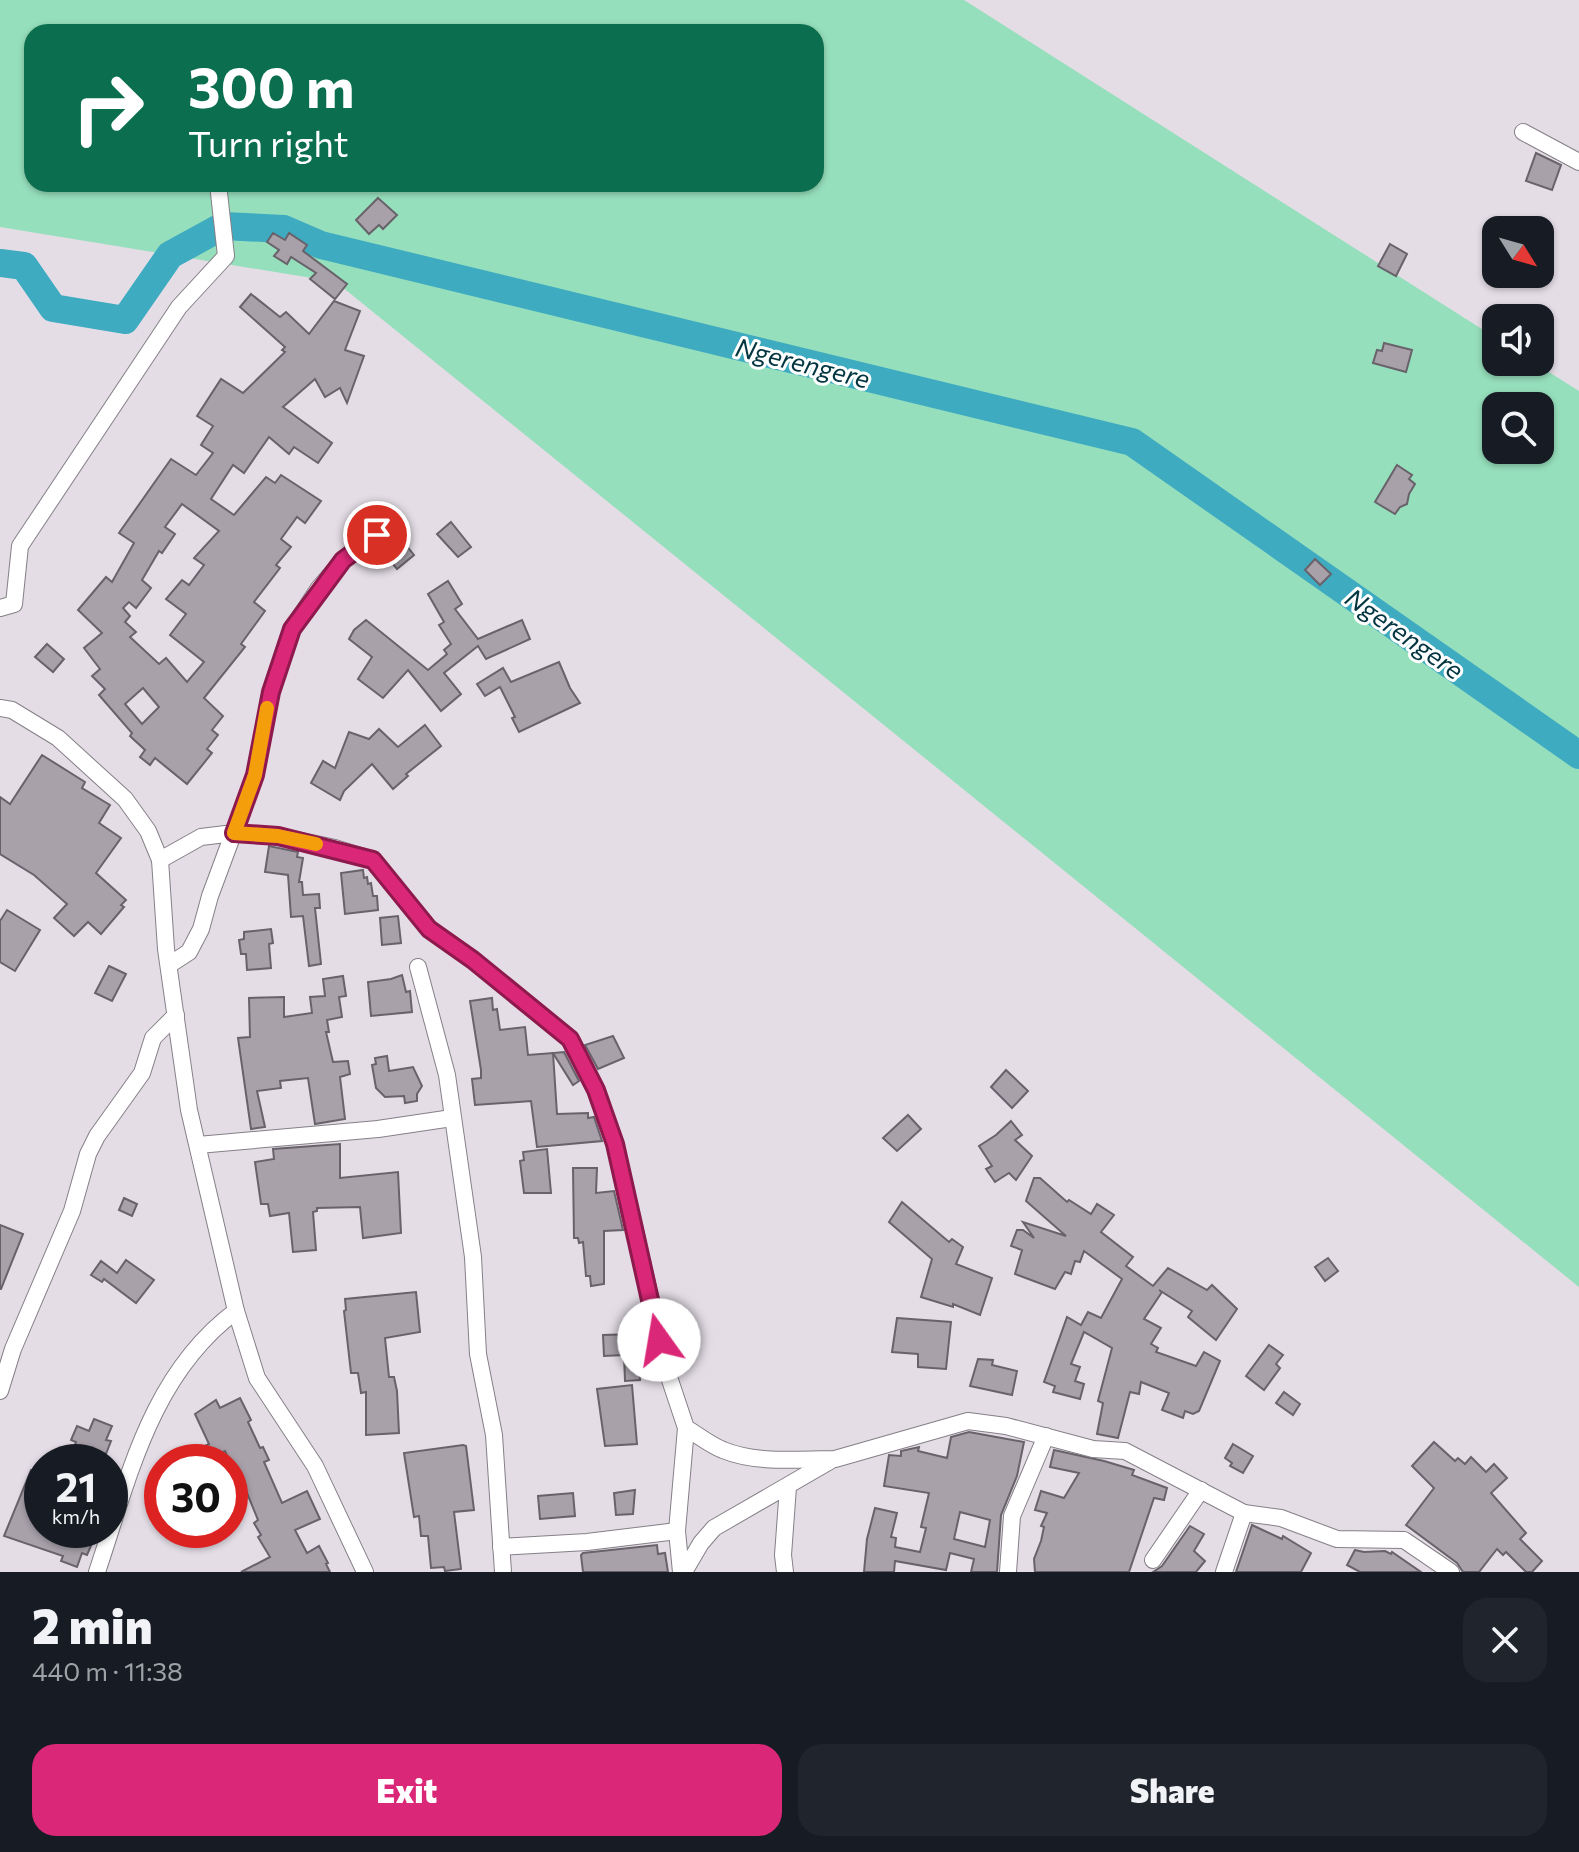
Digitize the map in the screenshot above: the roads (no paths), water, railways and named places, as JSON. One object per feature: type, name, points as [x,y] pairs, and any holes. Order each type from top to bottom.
[{"type":"street","points":[[1523,132],[1579,162]]},
{"type":"street","points":[[0,608],[14,604],[20,546],[179,307],[226,256],[219,192]]},
{"type":"street","points":[[169,965],[189,952],[197,941],[210,896],[255,775],[271,692],[292,629],[343,560],[390,526]]},
{"type":"street","points":[[4,706],[58,738],[125,799],[148,831],[160,860],[169,965],[189,1110],[236,1311],[257,1378],[315,1466],[365,1572]]},
{"type":"street","points":[[160,860],[201,837],[234,833],[278,836],[373,860],[429,929],[473,960],[570,1039],[596,1090],[615,1144],[667,1371],[686,1428],[677,1531],[683,1572]]},
{"type":"street","points":[[418,967],[447,1075],[473,1257],[478,1354],[494,1435],[503,1572]]},
{"type":"street","points":[[0,1391],[13,1349],[72,1211],[88,1154],[97,1136],[142,1073],[153,1038],[176,1015]]},
{"type":"street","points":[[198,1145],[378,1129],[452,1118]]},
{"type":"street","points":[[97,1572],[148,1421],[175,1375],[215,1327],[236,1311]]},
{"type":"street","points":[[683,1572],[714,1528],[788,1487],[806,1473],[835,1459],[968,1421],[1006,1426],[1093,1449],[1125,1451],[1244,1513],[1281,1518],[1337,1539],[1404,1540],[1451,1572]]},
{"type":"street","points":[[686,1428],[724,1450],[761,1459],[835,1459]]},
{"type":"street","points":[[1008,1572],[1012,1516],[1046,1436]]},
{"type":"street","points":[[785,1572],[783,1555],[788,1487]]},
{"type":"street","points":[[1153,1560],[1201,1490]]},
{"type":"street","points":[[1224,1572],[1244,1513]]},
{"type":"street","points":[[501,1547],[587,1542],[677,1531]]},
{"type":"waterway","name":"Ngerengere","points":[[0,263],[24,266],[53,308],[125,320],[170,255],[223,226],[284,229],[321,245],[1132,442],[1579,755]]}]
